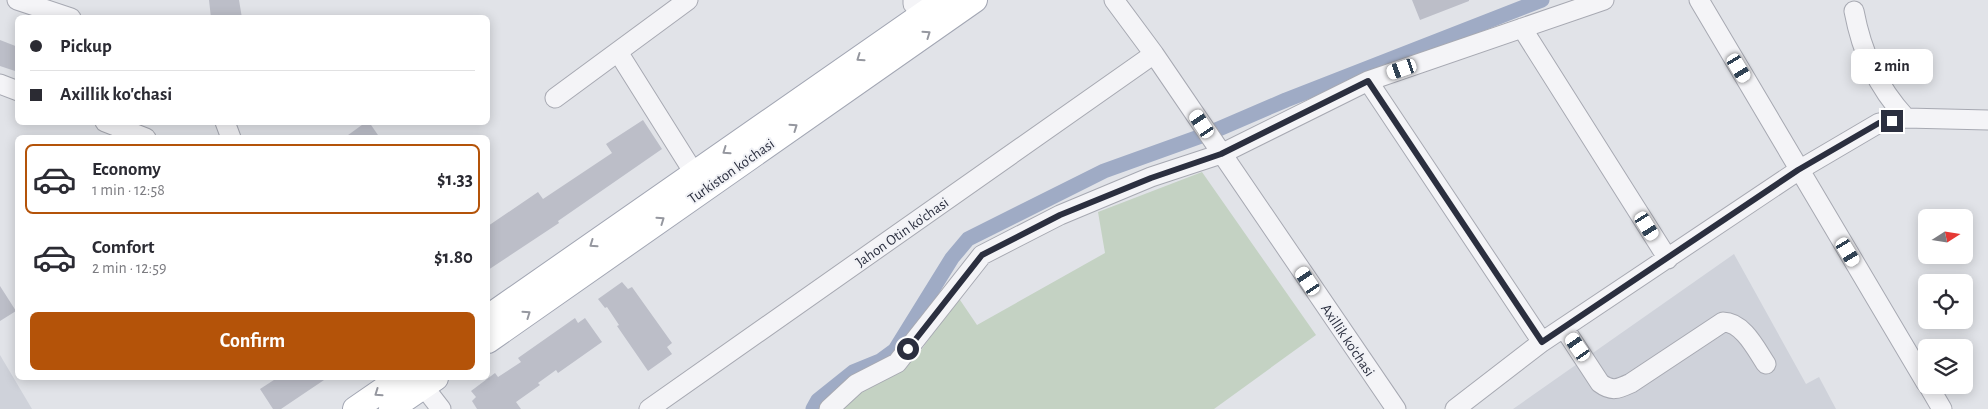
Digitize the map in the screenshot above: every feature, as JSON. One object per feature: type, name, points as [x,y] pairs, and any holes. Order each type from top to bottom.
[{"type":"main road","name":"Turkiston ko'chasi","points":[[490,316],[694,173],[918,7],[943,0]]},
{"type":"main road","name":"Turkiston ko'chasi","points":[[490,341],[975,0]]},
{"type":"main road","points":[[355,409],[397,380]]},
{"type":"main road","points":[[391,409],[425,381]]},
{"type":"street","points":[[17,0],[62,15]]},
{"type":"street","points":[[555,98],[688,0]]},
{"type":"street","points":[[1114,0],[1154,54]]},
{"type":"street","points":[[829,409],[856,384],[897,363],[982,255],[1060,215],[1219,150],[1368,81],[1604,0]]},
{"type":"street","points":[[1699,0],[1798,170],[1918,369]]},
{"type":"street","points":[[1854,11],[1866,57],[1888,99],[1906,118]]},
{"type":"street","points":[[1522,28],[1668,259]]},
{"type":"street","points":[[618,52],[694,173]]},
{"type":"street","name":"Axillik ko'chasi","points":[[1154,54],[1396,409]]},
{"type":"street","name":"Jahon Otin ko'chasi","points":[[649,409],[1154,54]]},
{"type":"street","points":[[1368,81],[1542,342]]},
{"type":"street","points":[[0,84],[15,90]]},
{"type":"street","points":[[1455,409],[1542,342],[1798,170],[1879,123],[1906,118],[1988,120]]},
{"type":"street","points":[[113,125],[138,135]]},
{"type":"street","points":[[1564,328],[1600,383],[1608,389],[1618,390],[1723,322],[1731,322],[1742,330],[1766,364]]},
{"type":"street","points":[[425,381],[441,409]]},
{"type":"street","points":[[1933,394],[1942,409]]},
{"type":"shaded area","points":[[1734,254],[1806,384],[1819,377],[1836,409],[1513,409]]},
{"type":"shaded area","points":[[0,355],[32,409],[0,409]]},
{"type":"green space","points":[[1202,172],[1316,335],[1214,409],[840,409],[864,385],[915,359],[958,297],[977,325],[1105,253],[1098,212]]},
{"type":"building","points":[[209,0],[239,0],[242,15],[211,15]]},
{"type":"building","points":[[1412,0],[1469,0],[1469,1],[1420,20]]},
{"type":"building","points":[[0,40],[15,46],[15,71],[0,66]]},
{"type":"building","points":[[643,120],[662,149],[558,221],[559,223],[490,269],[490,225],[538,192],[543,199],[612,153],[606,144]]},
{"type":"building","points":[[362,125],[371,125],[378,135],[348,135]]},
{"type":"building","points":[[622,282],[628,289],[632,287],[672,343],[667,347],[672,354],[648,371],[617,326],[619,325],[607,307],[605,308],[598,299]]},
{"type":"building","points":[[0,286],[15,312],[0,321]]},
{"type":"building","points":[[575,318],[578,323],[585,318],[602,342],[558,373],[556,370],[538,383],[540,385],[516,402],[521,409],[477,409],[472,401],[476,397],[471,391],[486,380],[490,380],[490,377],[495,373],[498,377],[521,362],[518,358]]},
{"type":"building","points":[[274,380],[324,380],[281,409],[273,409],[260,389]]},
{"type":"waterway","points":[[813,409],[818,400],[853,372],[880,361],[895,350],[952,258],[968,239],[1104,171],[1207,134],[1286,100],[1542,0]]},
{"type":"route","points":[[908,349],[982,255],[1060,215],[1151,178],[1221,154],[1368,81],[1542,342],[1798,170],[1879,123],[1892,121]]}]
